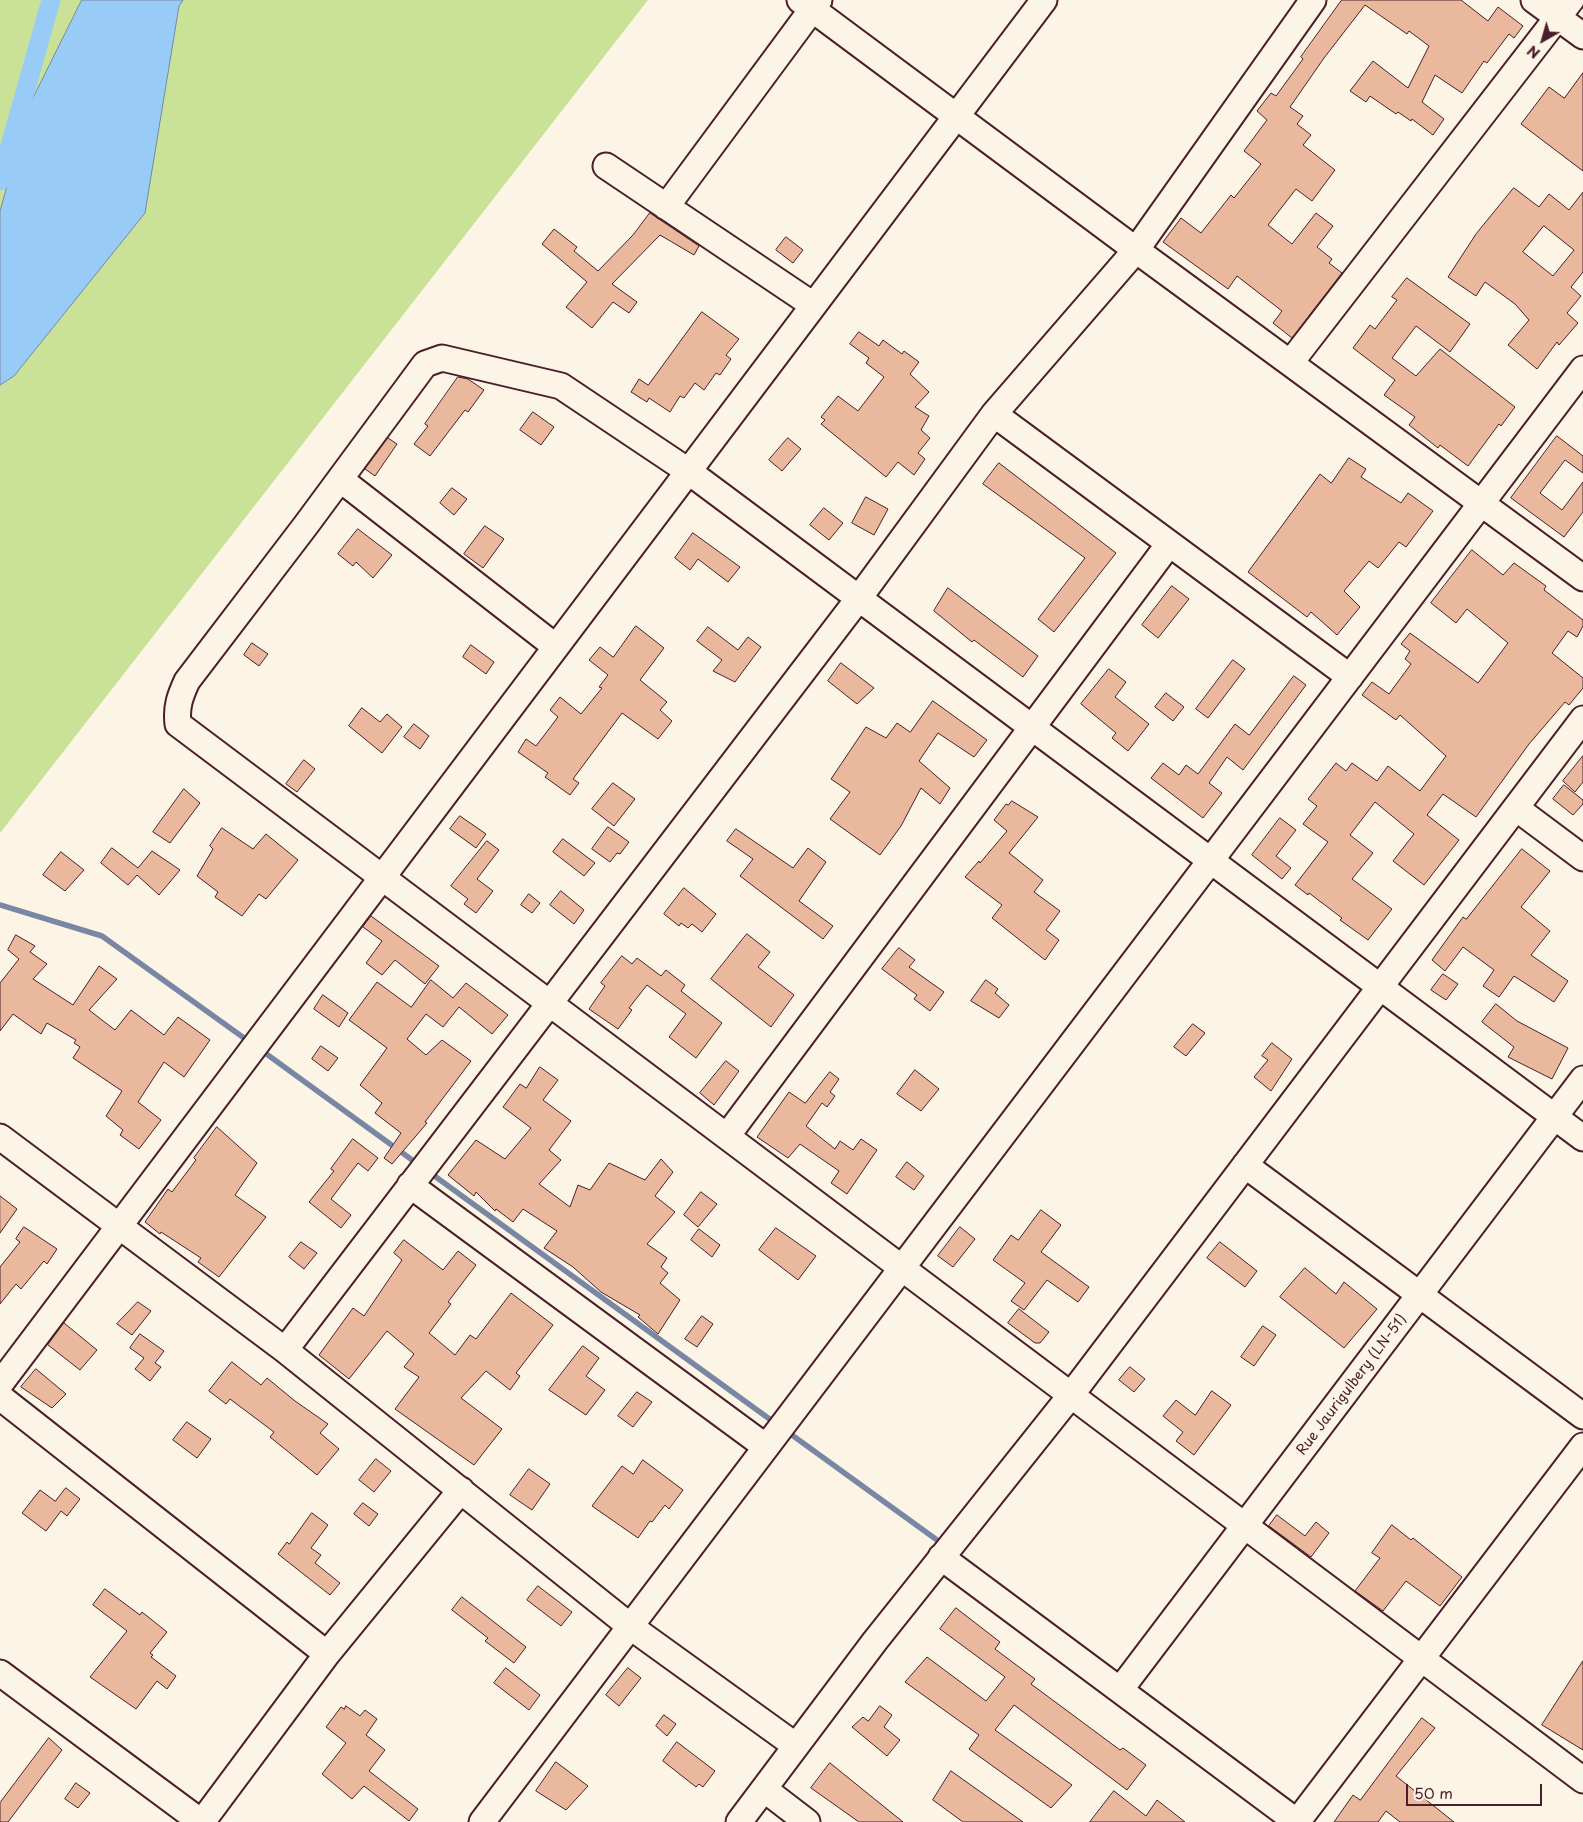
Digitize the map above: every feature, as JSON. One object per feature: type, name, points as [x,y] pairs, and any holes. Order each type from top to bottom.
[{"type":"street","points":[[0,1384],[1044,0]]},
{"type":"street","points":[[284,1350],[548,1002],[859,598],[994,414],[1136,250],[1313,0]]},
{"type":"street","points":[[1534,0],[1564,9],[1583,36]]},
{"type":"street","points":[[666,207],[811,3],[1136,250],[1583,578]]},
{"type":"street","points":[[1291,362],[1564,9]]},
{"type":"street","points":[[606,166],[813,305]]},
{"type":"street","points":[[1583,1138],[688,471],[561,386],[442,358],[426,364],[187,681],[176,710],[178,724],[1583,1780]]},
{"type":"street","points":[[482,1822],[1583,369]]},
{"type":"street","points":[[994,414],[1350,676]]},
{"type":"street","points":[[340,479],[556,647]]},
{"type":"street","points":[[727,1136],[1169,544]]},
{"type":"street","points":[[739,1822],[941,1557],[1071,1395],[1583,719]]},
{"type":"street","points":[[1516,808],[1583,858]]},
{"type":"street","name":"Rue Jaurigulbery (LN-51)","points":[[1120,1690],[1583,1079]]},
{"type":"street","points":[[0,1137],[284,1350],[630,1627],[796,1746]]},
{"type":"street","points":[[1245,1165],[1583,1416]]},
{"type":"street","points":[[410,1185],[766,1447]]},
{"type":"street","points":[[0,1397],[327,1654]]},
{"type":"street","points":[[941,1557],[1297,1822],[1583,1446]]},
{"type":"street","points":[[0,1673],[202,1822],[327,1654],[461,1490]]},
{"type":"street","points":[[764,1789],[807,1822]]},
{"type":"green space","points":[[0,0],[648,0],[0,833]]},
{"type":"water","points":[[82,0],[183,0],[179,6],[145,213],[14,376],[0,385],[0,211],[30,104]]},
{"type":"building","points":[[1342,0],[1461,0],[1488,21],[1498,7],[1523,26],[1514,38],[1509,34],[1487,63],[1484,61],[1462,93],[1435,75],[1422,102],[1444,119],[1433,135],[1412,119],[1411,121],[1398,112],[1396,114],[1370,96],[1366,102],[1350,91],[1373,61],[1408,88],[1429,46],[1409,31],[1407,34],[1365,5],[1324,58],[1290,107],[1303,116],[1297,124],[1311,135],[1303,145],[1335,170],[1312,201],[1296,189],[1268,225],[1292,244],[1316,213],[1333,226],[1317,247],[1332,259],[1329,263],[1342,273],[1292,338],[1273,323],[1282,311],[1237,276],[1228,289],[1163,242],[1181,218],[1201,233],[1231,195],[1234,198],[1261,164],[1244,151],[1267,120],[1257,111],[1271,93],[1276,96]]},
{"type":"building","points":[[1583,73],[1583,171],[1521,124],[1549,87],[1564,98]]},
{"type":"building","points":[[1514,188],[1539,207],[1549,194],[1569,210],[1583,192],[1583,272],[1571,287],[1581,296],[1567,313],[1578,323],[1559,345],[1557,342],[1537,369],[1508,345],[1529,320],[1515,304],[1485,282],[1476,296],[1448,277],[1476,234]],"holes":[[[1544,226],[1574,250],[1553,276],[1523,252]]]},
{"type":"building","points":[[650,213],[699,246],[694,255],[660,235],[612,284],[637,302],[629,313],[613,302],[592,328],[566,307],[587,282],[542,244],[554,229],[577,247],[574,251],[598,271],[633,235]]},
{"type":"building","points":[[786,237],[803,250],[793,263],[776,250]]},
{"type":"building","points":[[1407,278],[1470,324],[1450,352],[1416,326],[1392,358],[1416,376],[1440,349],[1515,407],[1501,426],[1499,424],[1468,466],[1440,445],[1438,448],[1409,425],[1415,417],[1384,395],[1395,380],[1353,348],[1370,325],[1375,329],[1397,300],[1392,297]]},
{"type":"building","points":[[702,312],[739,339],[726,355],[731,359],[720,375],[716,373],[704,390],[695,383],[684,398],[680,396],[670,412],[649,398],[647,402],[631,392],[639,379],[648,385]]},
{"type":"building","points":[[859,332],[879,346],[883,340],[902,354],[904,351],[919,362],[910,374],[929,392],[915,407],[929,416],[921,430],[930,438],[918,453],[925,459],[914,475],[898,462],[886,477],[821,424],[825,420],[821,417],[838,396],[858,411],[884,377],[866,363],[869,358],[850,344]]},
{"type":"building","points":[[458,377],[468,379],[484,390],[468,412],[465,410],[430,456],[414,444],[428,426],[425,424]]},
{"type":"building","points":[[533,412],[554,427],[541,445],[520,430]]},
{"type":"building","points":[[1557,436],[1583,456],[1583,473],[1565,460],[1540,493],[1562,510],[1583,482],[1583,512],[1564,537],[1511,498]]},
{"type":"building","points":[[388,438],[397,444],[375,476],[365,469]]},
{"type":"building","points":[[788,438],[801,449],[782,471],[769,460]]},
{"type":"building","points":[[1349,458],[1366,469],[1361,477],[1401,503],[1408,493],[1433,511],[1406,547],[1399,542],[1378,568],[1369,561],[1344,591],[1360,607],[1337,635],[1311,612],[1307,617],[1248,572],[1320,474],[1331,483]]},
{"type":"building","points":[[999,463],[1116,553],[1054,632],[1038,619],[1085,558],[983,484]]},
{"type":"building","points":[[452,488],[467,499],[454,515],[440,503]]},
{"type":"building","points":[[866,497],[888,509],[874,535],[852,523]]},
{"type":"building","points":[[824,508],[843,523],[829,540],[810,525]]},
{"type":"building","points":[[485,526],[504,539],[483,568],[464,554]]},
{"type":"building","points":[[358,529],[392,555],[373,578],[356,562],[353,566],[338,554]]},
{"type":"building","points":[[693,533],[740,567],[728,582],[698,559],[690,570],[675,558]]},
{"type":"building","points":[[1472,550],[1503,575],[1514,563],[1546,586],[1544,590],[1583,620],[1583,626],[1577,637],[1568,631],[1552,653],[1583,678],[1583,688],[1569,705],[1565,702],[1529,744],[1476,817],[1443,794],[1427,815],[1459,840],[1424,885],[1393,861],[1414,834],[1375,802],[1350,835],[1373,853],[1352,879],[1392,909],[1368,940],[1340,920],[1342,918],[1309,893],[1308,895],[1295,885],[1328,842],[1303,824],[1317,806],[1308,799],[1336,763],[1346,771],[1352,763],[1377,781],[1388,766],[1420,791],[1446,756],[1400,715],[1396,720],[1362,695],[1372,682],[1389,694],[1411,664],[1405,659],[1410,651],[1401,644],[1410,633],[1478,683],[1508,643],[1467,609],[1456,623],[1431,603]]},
{"type":"building","points":[[1172,586],[1189,599],[1158,638],[1142,625]]},
{"type":"building","points":[[948,588],[1038,656],[1023,677],[974,640],[972,642],[934,611]]},
{"type":"building","points":[[636,626],[664,648],[640,680],[667,702],[660,710],[672,721],[658,739],[622,713],[573,779],[579,783],[570,795],[545,777],[548,773],[518,752],[526,739],[536,746],[558,717],[550,710],[560,697],[581,714],[602,688],[599,687],[608,675],[589,660],[600,647],[613,657]]},
{"type":"building","points":[[708,627],[738,650],[748,637],[761,647],[735,682],[713,671],[722,660],[697,641]]},
{"type":"building","points":[[252,643],[268,654],[259,666],[244,655]]},
{"type":"building","points":[[471,645],[494,662],[486,674],[463,657]]},
{"type":"building","points":[[1233,660],[1245,669],[1208,718],[1196,709]]},
{"type":"building","points":[[841,663],[874,688],[857,704],[828,681]]},
{"type":"building","points":[[1109,669],[1126,682],[1115,697],[1149,724],[1128,751],[1112,738],[1116,733],[1081,704]]},
{"type":"building","points":[[1294,676],[1306,685],[1243,770],[1227,757],[1209,783],[1222,793],[1203,818],[1151,778],[1163,763],[1179,775],[1186,765],[1198,774],[1235,724],[1249,735]]},
{"type":"building","points":[[1166,693],[1184,707],[1173,721],[1155,707]]},
{"type":"building","points":[[933,701],[987,740],[974,757],[938,733],[919,761],[950,788],[940,804],[921,788],[901,826],[880,855],[830,819],[850,792],[831,779],[866,727],[886,738],[897,723],[910,732]]},
{"type":"building","points":[[362,708],[380,722],[387,714],[402,727],[382,753],[349,726]]},
{"type":"building","points":[[414,724],[429,736],[420,749],[404,737]]},
{"type":"building","points":[[1583,756],[1583,782],[1575,792],[1563,781]]},
{"type":"building","points":[[304,760],[315,769],[297,792],[286,784]]},
{"type":"building","points":[[613,783],[635,799],[614,826],[592,809]]},
{"type":"building","points":[[1564,785],[1583,800],[1583,804],[1573,815],[1553,799]]},
{"type":"building","points":[[184,789],[200,803],[170,843],[153,832]]},
{"type":"building","points":[[1012,801],[1038,817],[1009,853],[1043,880],[1034,892],[1060,911],[1046,930],[1059,940],[1045,960],[992,918],[1002,905],[965,877],[979,861],[980,863],[1007,831],[994,820],[1006,804],[1008,805]]},
{"type":"building","points":[[460,816],[486,834],[476,848],[450,829]]},
{"type":"building","points":[[1280,818],[1296,830],[1276,856],[1291,868],[1282,879],[1252,855]]},
{"type":"building","points":[[608,827],[629,842],[620,854],[617,853],[610,862],[592,849]]},
{"type":"building","points":[[222,828],[253,849],[266,834],[298,860],[266,899],[259,894],[242,916],[215,897],[218,892],[197,876],[213,849],[210,846]]},
{"type":"building","points":[[736,829],[793,868],[808,848],[826,862],[799,901],[833,926],[823,939],[740,876],[753,859],[727,841]]},
{"type":"building","points":[[563,839],[595,863],[584,876],[553,852]]},
{"type":"building","points":[[487,841],[499,850],[477,879],[493,891],[476,913],[464,904],[468,899],[451,886]]},
{"type":"building","points":[[112,848],[138,868],[152,851],[180,870],[159,895],[137,875],[128,885],[101,863]]},
{"type":"building","points":[[1522,849],[1550,871],[1521,907],[1550,931],[1531,955],[1568,981],[1554,1002],[1514,976],[1499,997],[1483,986],[1494,970],[1463,947],[1445,971],[1432,960],[1463,917],[1466,919]]},
{"type":"building","points":[[61,852],[84,870],[65,891],[43,875]]},
{"type":"building","points":[[684,888],[716,914],[702,932],[692,924],[688,928],[681,923],[679,926],[664,914]]},
{"type":"building","points":[[561,891],[584,910],[574,924],[550,905]]},
{"type":"building","points":[[529,894],[540,903],[532,913],[521,905]]},
{"type":"building","points":[[371,916],[439,966],[425,984],[395,960],[382,975],[366,963],[382,941],[363,927]]},
{"type":"building","points":[[747,934],[770,952],[758,967],[794,995],[771,1027],[711,979]]},
{"type":"building","points":[[16,935],[35,946],[30,952],[47,964],[33,979],[73,1005],[99,966],[117,979],[89,1010],[115,1030],[131,1010],[164,1035],[178,1017],[210,1040],[184,1077],[164,1062],[138,1102],[161,1120],[139,1149],[120,1135],[123,1130],[106,1116],[122,1091],[73,1058],[80,1047],[74,1043],[76,1040],[47,1023],[41,1034],[13,1014],[0,1031],[0,983],[19,959],[8,950]]},
{"type":"building","points":[[899,948],[915,960],[909,967],[944,992],[930,1011],[914,999],[917,995],[882,969]]},
{"type":"building","points":[[622,956],[632,964],[637,958],[661,976],[666,970],[685,985],[681,991],[722,1023],[696,1058],[669,1037],[686,1014],[647,985],[629,1008],[632,1010],[618,1029],[589,1009],[605,986],[601,983]]},
{"type":"building","points":[[1443,974],[1458,984],[1446,1000],[1431,990]]},
{"type":"building","points":[[431,980],[453,998],[466,983],[508,1015],[492,1034],[459,1007],[443,1027],[426,1014],[407,1039],[426,1055],[442,1040],[471,1061],[425,1122],[427,1123],[392,1164],[384,1158],[401,1133],[375,1113],[382,1103],[360,1085],[387,1048],[349,1020],[377,982],[411,1007]]},
{"type":"building","points":[[986,980],[998,989],[995,993],[1009,1005],[999,1018],[971,1001]]},
{"type":"building","points":[[323,995],[348,1013],[339,1027],[314,1009]]},
{"type":"building","points":[[1496,1004],[1517,1021],[1568,1048],[1552,1079],[1508,1057],[1514,1047],[1482,1022]]},
{"type":"building","points":[[1193,1024],[1205,1033],[1186,1056],[1174,1047]]},
{"type":"building","points":[[1272,1043],[1292,1059],[1271,1091],[1254,1077],[1268,1060],[1262,1056]]},
{"type":"building","points":[[321,1046],[338,1058],[328,1071],[312,1059]]},
{"type":"building","points":[[726,1061],[739,1071],[714,1105],[700,1093]]},
{"type":"building","points":[[540,1067],[558,1080],[543,1100],[571,1121],[549,1150],[561,1160],[539,1184],[570,1207],[578,1185],[590,1190],[609,1163],[645,1180],[661,1159],[673,1172],[655,1196],[675,1212],[647,1244],[667,1258],[661,1267],[668,1273],[660,1283],[680,1300],[658,1334],[638,1317],[640,1315],[601,1292],[573,1267],[544,1248],[557,1231],[523,1209],[513,1222],[496,1209],[495,1211],[476,1192],[474,1196],[448,1175],[476,1140],[505,1159],[531,1128],[503,1107],[520,1084],[526,1088]]},
{"type":"building","points":[[915,1070],[939,1089],[921,1111],[897,1094]]},
{"type":"building","points":[[830,1072],[839,1079],[830,1092],[835,1096],[827,1107],[822,1103],[806,1126],[835,1149],[840,1141],[853,1150],[861,1139],[877,1150],[847,1194],[831,1183],[839,1171],[800,1144],[788,1158],[757,1137],[789,1092],[805,1103]]},
{"type":"building","points":[[217,1127],[257,1163],[235,1195],[266,1217],[219,1277],[198,1262],[201,1258],[161,1232],[160,1234],[145,1222],[168,1189],[172,1192],[196,1160],[194,1158]]},
{"type":"building","points":[[353,1139],[378,1158],[368,1171],[358,1163],[331,1199],[351,1215],[341,1228],[309,1202],[334,1171],[331,1169]]},
{"type":"building","points":[[907,1162],[924,1176],[914,1190],[896,1177]]},
{"type":"building","points":[[701,1192],[717,1204],[698,1227],[684,1215]]},
{"type":"building","points":[[0,1196],[17,1209],[0,1233]]},
{"type":"building","points":[[1041,1210],[1061,1225],[1041,1252],[1089,1287],[1078,1302],[1047,1280],[1024,1310],[1011,1301],[1025,1283],[993,1260],[1011,1235],[1018,1240]]},
{"type":"building","points":[[24,1227],[57,1249],[47,1264],[44,1261],[21,1289],[16,1284],[0,1304],[0,1267],[20,1242],[16,1239]]},
{"type":"building","points":[[960,1227],[975,1239],[953,1267],[938,1256]]},
{"type":"building","points":[[776,1228],[816,1256],[798,1280],[759,1250]]},
{"type":"building","points":[[699,1229],[720,1245],[712,1257],[691,1240]]},
{"type":"building","points":[[404,1240],[443,1270],[458,1251],[476,1265],[448,1302],[451,1304],[429,1333],[455,1355],[470,1335],[476,1339],[511,1293],[553,1325],[516,1373],[520,1376],[510,1390],[486,1371],[461,1398],[502,1429],[474,1465],[395,1409],[419,1377],[404,1367],[414,1354],[387,1331],[349,1379],[319,1355],[353,1308],[364,1316],[402,1260],[394,1253]]},
{"type":"building","points":[[301,1242],[317,1253],[304,1269],[289,1257]]},
{"type":"building","points":[[1220,1242],[1257,1271],[1245,1287],[1207,1258]]},
{"type":"building","points":[[1305,1268],[1336,1294],[1344,1282],[1377,1309],[1344,1348],[1280,1297]]},
{"type":"building","points":[[138,1302],[151,1311],[132,1335],[117,1324]]},
{"type":"building","points":[[1019,1309],[1049,1332],[1040,1343],[1035,1343],[1008,1323]]},
{"type":"building","points":[[702,1316],[713,1324],[697,1347],[685,1339]]},
{"type":"building","points":[[64,1323],[97,1350],[80,1370],[48,1345]]},
{"type":"building","points":[[1263,1326],[1276,1335],[1254,1366],[1241,1357]]},
{"type":"building","points":[[140,1334],[164,1351],[155,1363],[161,1367],[150,1381],[135,1369],[144,1358],[130,1348]]},
{"type":"building","points":[[583,1346],[599,1358],[586,1376],[605,1390],[586,1415],[549,1390]]},
{"type":"building","points":[[232,1362],[261,1385],[267,1378],[295,1401],[328,1424],[320,1433],[339,1449],[317,1475],[270,1437],[274,1432],[230,1399],[226,1404],[209,1391]]},
{"type":"building","points":[[1130,1367],[1145,1379],[1134,1392],[1119,1380]]},
{"type":"building","points":[[36,1369],[66,1394],[52,1408],[21,1387]]},
{"type":"building","points":[[1212,1391],[1231,1405],[1194,1455],[1176,1441],[1183,1432],[1163,1416],[1176,1400],[1195,1415]]},
{"type":"building","points":[[637,1392],[652,1402],[633,1427],[618,1416]]},
{"type":"building","points":[[187,1422],[211,1439],[197,1458],[173,1440]]},
{"type":"building","points":[[376,1459],[391,1471],[374,1492],[359,1480]]},
{"type":"building","points":[[643,1460],[683,1490],[669,1509],[665,1505],[652,1522],[650,1521],[638,1538],[592,1506],[622,1466],[633,1474]]},
{"type":"building","points":[[529,1469],[550,1484],[532,1510],[510,1495]]},
{"type":"building","points":[[66,1488],[80,1499],[67,1516],[61,1511],[46,1531],[22,1513],[40,1490],[55,1501]]},
{"type":"building","points":[[363,1503],[378,1514],[369,1526],[354,1514]]},
{"type":"building","points":[[312,1513],[328,1525],[311,1548],[321,1555],[315,1563],[340,1583],[330,1595],[278,1554],[287,1542],[289,1544]]},
{"type":"building","points":[[1277,1515],[1305,1536],[1316,1522],[1329,1533],[1311,1557],[1269,1526]]},
{"type":"building","points":[[1392,1525],[1411,1540],[1413,1538],[1462,1577],[1440,1606],[1406,1581],[1383,1611],[1355,1591],[1380,1558],[1372,1553]]},
{"type":"building","points":[[538,1586],[572,1612],[561,1626],[527,1600]]},
{"type":"building","points":[[105,1589],[140,1615],[142,1612],[167,1632],[150,1653],[153,1655],[151,1657],[176,1676],[167,1689],[157,1681],[136,1709],[90,1677],[127,1631],[93,1605]]},
{"type":"building","points":[[462,1597],[526,1647],[514,1663],[485,1641],[488,1638],[452,1610]]},
{"type":"building","points":[[956,1608],[1000,1642],[995,1649],[1035,1679],[1031,1684],[1120,1750],[1123,1748],[1146,1765],[1127,1790],[1014,1705],[995,1730],[1072,1785],[1051,1808],[969,1749],[979,1735],[905,1682],[927,1657],[986,1701],[1005,1677],[940,1629]]},
{"type":"building","points":[[1583,1661],[1583,1750],[1542,1725]]},
{"type":"building","points":[[506,1668],[540,1695],[529,1710],[494,1683]]},
{"type":"building","points":[[628,1668],[641,1678],[619,1706],[606,1695]]},
{"type":"building","points":[[346,1706],[360,1716],[365,1710],[377,1719],[366,1735],[385,1750],[369,1771],[418,1809],[409,1821],[364,1786],[352,1799],[322,1774],[346,1743],[326,1727],[341,1707],[344,1709]]},
{"type":"building","points":[[880,1706],[892,1715],[884,1727],[900,1740],[887,1756],[852,1727],[863,1717],[868,1721]]},
{"type":"building","points":[[664,1715],[676,1724],[667,1736],[656,1726]]},
{"type":"building","points":[[1422,1718],[1435,1728],[1396,1776],[1454,1822],[1400,1822],[1386,1811],[1378,1822],[1334,1822],[1353,1795],[1360,1800]]},
{"type":"building","points":[[49,1738],[62,1750],[8,1822],[0,1822],[0,1803]]},
{"type":"building","points":[[677,1742],[715,1771],[703,1787],[699,1784],[696,1787],[663,1761]]},
{"type":"building","points":[[556,1762],[588,1786],[566,1810],[536,1791]]},
{"type":"building","points":[[830,1763],[903,1822],[859,1822],[811,1788]]},
{"type":"building","points":[[951,1771],[1023,1822],[963,1822],[933,1800]]},
{"type":"building","points":[[76,1783],[90,1793],[78,1808],[65,1799]]},
{"type":"building","points":[[1114,1791],[1146,1816],[1157,1800],[1185,1822],[1090,1822]]},
{"type":"waterway","points":[[0,181],[51,0]]},
{"type":"waterway","points":[[0,905],[102,936],[251,1043]]},
{"type":"waterway","points":[[261,1050],[419,1165]]},
{"type":"waterway","points":[[429,1172],[775,1423]]},
{"type":"waterway","points":[[785,1430],[937,1540]]}]
